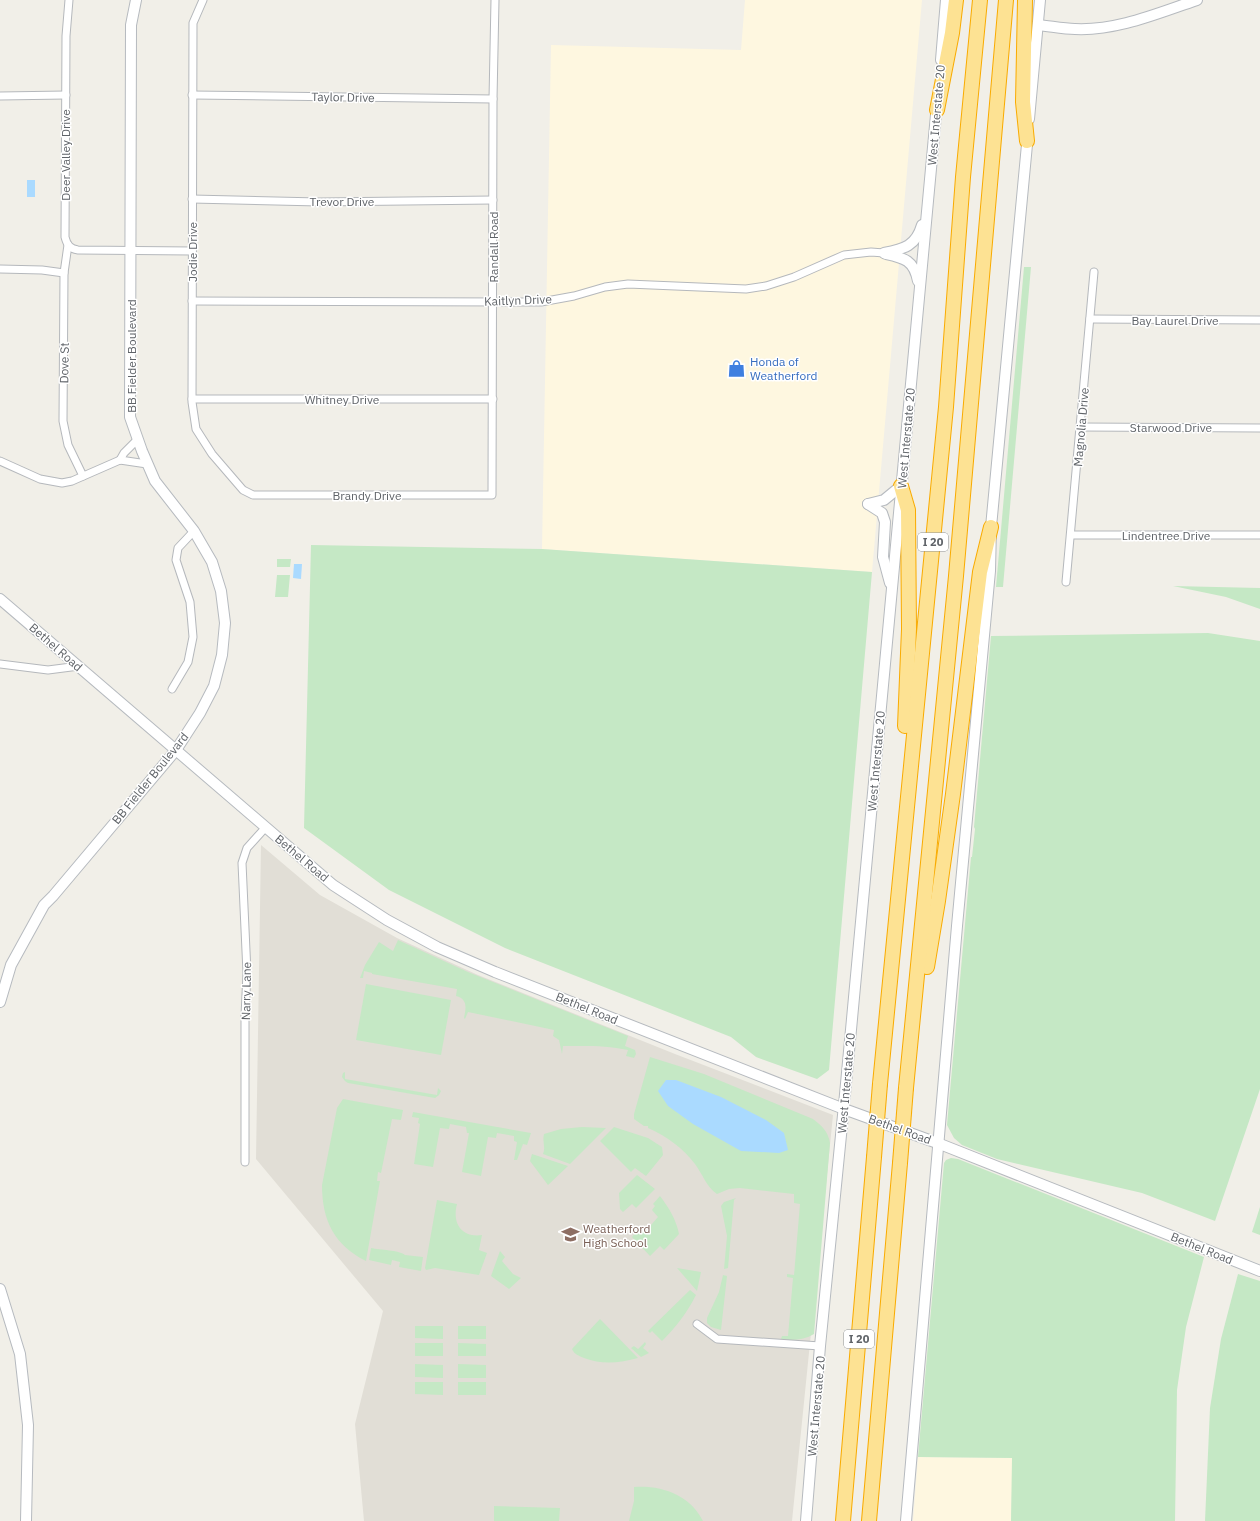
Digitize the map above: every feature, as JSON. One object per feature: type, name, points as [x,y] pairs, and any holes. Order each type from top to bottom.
[{"type":"highway","points":[[937,110],[952,33],[956,0]]},
{"type":"highway","name":"I 20","points":[[843,1521],[880,1084],[946,407],[963,176],[980,0]]},
{"type":"highway","name":"I 20","points":[[869,1521],[906,1088],[956,576],[1006,0]]},
{"type":"highway","points":[[1025,0],[1024,102],[1027,141]]},
{"type":"highway","points":[[901,486],[908,510],[909,628],[907,703],[903,764],[909,789]]},
{"type":"highway","points":[[916,997],[926,972],[938,901],[980,572],[991,527]]},
{"type":"main road","name":"BB Fielder Boulevard","points":[[0,1002],[11,965],[44,905],[176,750],[200,713],[214,686],[222,655],[225,623],[221,591],[212,562],[194,531],[155,482],[130,417],[131,25],[136,0]]},
{"type":"main road","name":"West Interstate 20","points":[[806,1521],[820,1346],[844,1109],[946,0]]},
{"type":"main road","points":[[906,1521],[990,571],[991,527],[1040,0]]},
{"type":"main road","points":[[1038,25],[1075,29],[1109,27],[1197,0]]},
{"type":"main road","name":"Kaitlyn Drive","points":[[884,253],[900,250],[910,245],[920,233],[927,208]]},
{"type":"main road","name":"Kaitlyn Drive","points":[[884,253],[903,258],[910,263],[915,270],[918,279],[919,295]]},
{"type":"main road","points":[[892,590],[883,557],[886,522],[882,514],[868,504],[884,500],[901,486]]},
{"type":"main road","name":"Bethel Road","points":[[0,599],[334,885],[388,920],[437,947],[495,972],[844,1109],[940,1144],[1260,1271]]},
{"type":"main road","points":[[0,1289],[20,1354],[28,1425],[26,1521]]},
{"type":"street","name":"Deer Valley Drive","points":[[68,245],[65,237],[66,95],[69,0]]},
{"type":"street","name":"Jodie Drive","points":[[202,0],[193,22],[192,399],[196,429],[212,454],[243,490]]},
{"type":"street","name":"Randall Road","points":[[492,495],[493,99],[495,0]]},
{"type":"street","points":[[0,96],[66,95]]},
{"type":"street","name":"Taylor Drive","points":[[192,95],[493,99]]},
{"type":"street","name":"Trevor Drive","points":[[192,199],[319,202],[493,200]]},
{"type":"street","points":[[68,245],[73,249],[78,250],[192,251]]},
{"type":"street","name":"Dove St","points":[[68,245],[64,273],[62,421],[68,445],[83,476]]},
{"type":"street","name":"Kaitlyn Drive","points":[[192,301],[541,302],[574,296],[605,287],[628,284],[746,289],[766,286],[794,277],[844,255],[871,252],[884,253]]},
{"type":"street","points":[[0,269],[42,270],[64,273]]},
{"type":"street","name":"Magnolia Drive","points":[[1066,582],[1094,272]]},
{"type":"street","name":"Bay Laurel Drive","points":[[1090,319],[1260,320]]},
{"type":"street","name":"Whitney Drive","points":[[192,399],[493,400]]},
{"type":"street","name":"Starwood Drive","points":[[1081,427],[1260,428]]},
{"type":"street","points":[[120,460],[124,453],[138,439]]},
{"type":"street","points":[[0,461],[40,479],[62,483],[72,481],[120,460],[147,464]]},
{"type":"street","name":"Brandy Drive","points":[[243,490],[253,495],[492,495]]},
{"type":"street","points":[[172,689],[188,662],[193,637],[190,602],[176,560],[178,548],[194,531]]},
{"type":"street","name":"Lindentree Drive","points":[[1071,535],[1260,535]]},
{"type":"street","points":[[0,664],[48,670],[79,666]]},
{"type":"street","name":"Narry Lane","points":[[245,1162],[245,1016],[247,973],[242,863],[247,848],[266,828]]},
{"type":"street","points":[[697,1324],[717,1339],[820,1346]]},
{"type":"shaded area","points":[[745,0],[922,0],[872,572],[542,549],[551,45],[741,50]]},
{"type":"shaded area","name":"Weatherford High School","points":[[261,845],[320,895],[397,938],[478,975],[675,1054],[833,1115],[792,1521],[364,1521],[355,1424],[383,1311],[256,1159]]},
{"type":"shaded area","points":[[918,1457],[1013,1458],[1011,1521],[913,1521]]},
{"type":"green space","points":[[1024,267],[1031,267],[1003,587],[996,587]]},
{"type":"green space","points":[[311,545],[542,549],[872,572],[829,1070],[817,1079],[756,1057],[731,1037],[505,948],[389,890],[304,828]]},
{"type":"green space","points":[[277,559],[291,559],[290,567],[277,567]]},
{"type":"green space","points":[[277,575],[290,575],[288,597],[275,597]]},
{"type":"green space","points":[[1173,586],[1260,588],[1260,609],[1226,597]]},
{"type":"green space","points":[[1208,633],[1260,641],[1260,1089],[1215,1221],[1142,1193],[997,1159],[962,1145],[954,1138],[947,1125],[971,857],[975,829],[991,636]]},
{"type":"green space","points":[[398,940],[468,972],[628,1036],[625,1046],[635,1050],[636,1054],[634,1058],[626,1056],[628,1050],[620,1048],[563,1046],[562,1054],[559,1040],[553,1036],[554,1030],[468,1012],[465,1019],[465,1004],[463,999],[456,996],[457,989],[372,974],[364,971],[363,978],[360,978],[365,965],[379,942],[393,951]]},
{"type":"green space","points":[[366,984],[451,1000],[441,1055],[356,1040]]},
{"type":"green space","points":[[650,1057],[704,1074],[813,1119],[826,1132],[830,1143],[814,1334],[798,1340],[781,1339],[782,1336],[788,1336],[793,1278],[787,1277],[787,1274],[794,1275],[800,1204],[794,1203],[794,1194],[740,1188],[729,1189],[717,1194],[707,1184],[691,1158],[680,1148],[648,1128],[648,1126],[644,1126],[634,1119],[634,1114]]},
{"type":"green space","points":[[345,1072],[345,1079],[437,1095],[438,1088],[441,1091],[435,1098],[348,1083],[342,1077],[343,1073]]},
{"type":"green space","points":[[343,1099],[403,1110],[401,1120],[392,1119],[381,1173],[378,1172],[377,1181],[380,1181],[366,1261],[355,1255],[338,1239],[327,1220],[324,1209],[322,1185],[337,1108]]},
{"type":"green space","points":[[413,1112],[531,1133],[527,1145],[523,1144],[517,1160],[514,1160],[517,1142],[514,1141],[514,1136],[497,1133],[496,1138],[488,1137],[481,1176],[462,1172],[469,1133],[467,1133],[466,1127],[450,1124],[449,1129],[440,1128],[433,1167],[414,1164],[420,1124],[418,1123],[419,1118],[412,1117]]},
{"type":"green space","points":[[582,1127],[606,1128],[570,1164],[543,1154],[544,1134],[561,1129]]},
{"type":"green space","points":[[614,1127],[648,1138],[662,1147],[663,1155],[646,1176],[635,1168],[631,1172],[600,1141]]},
{"type":"green space","points":[[532,1154],[568,1166],[548,1185],[530,1161]]},
{"type":"green space","points":[[951,1158],[958,1159],[1204,1257],[1186,1327],[1177,1390],[1175,1521],[1011,1521],[1012,1458],[918,1457],[944,1163],[946,1160]]},
{"type":"green space","points":[[637,1175],[655,1189],[636,1208],[632,1204],[623,1212],[620,1209],[619,1193]]},
{"type":"green space","points":[[660,1196],[672,1214],[679,1234],[664,1250],[660,1246],[650,1256],[632,1237],[639,1229],[644,1233],[658,1217],[652,1210],[655,1206],[653,1204]]},
{"type":"green space","points":[[736,1198],[734,1200],[728,1268],[724,1269],[727,1236],[721,1206],[724,1202]]},
{"type":"green space","points":[[437,1200],[457,1204],[456,1217],[460,1228],[469,1234],[482,1235],[479,1250],[487,1253],[479,1275],[435,1268],[426,1270],[425,1268]]},
{"type":"green space","points":[[1260,1207],[1260,1235],[1252,1232]]},
{"type":"green space","points":[[371,1248],[423,1257],[421,1271],[399,1267],[400,1262],[392,1260],[391,1265],[369,1260]]},
{"type":"green space","points":[[500,1251],[505,1257],[502,1261],[513,1274],[521,1278],[509,1289],[491,1276]]},
{"type":"green space","points":[[677,1268],[701,1272],[697,1291]]},
{"type":"green space","points":[[1238,1274],[1260,1281],[1260,1521],[1205,1521],[1210,1408],[1221,1339]]},
{"type":"green space","points":[[723,1275],[727,1276],[721,1330],[711,1327],[707,1323],[707,1318],[719,1292]]},
{"type":"green space","points":[[690,1290],[696,1295],[693,1302],[677,1325],[667,1336],[662,1341],[652,1331],[650,1333],[648,1331]]},
{"type":"green space","points":[[600,1319],[638,1358],[618,1362],[598,1362],[579,1356],[574,1352],[572,1349]]},
{"type":"green space","points":[[415,1326],[443,1326],[443,1339],[415,1338]]},
{"type":"green space","points":[[458,1326],[486,1326],[486,1339],[458,1339]]},
{"type":"green space","points":[[645,1342],[646,1344],[643,1348],[649,1353],[641,1357],[631,1348],[634,1346],[638,1349]]},
{"type":"green space","points":[[415,1343],[443,1343],[443,1356],[415,1356]]},
{"type":"green space","points":[[458,1343],[486,1344],[486,1356],[458,1356]]},
{"type":"green space","points":[[415,1364],[443,1365],[443,1378],[415,1377]]},
{"type":"green space","points":[[458,1364],[486,1365],[486,1378],[458,1378]]},
{"type":"green space","points":[[415,1382],[443,1382],[443,1395],[415,1394]]},
{"type":"green space","points":[[458,1382],[486,1382],[486,1395],[458,1395]]},
{"type":"green space","points":[[634,1487],[665,1490],[683,1498],[691,1504],[703,1521],[629,1521],[634,1501]]},
{"type":"green space","points":[[494,1506],[560,1508],[559,1521],[494,1521]]},
{"type":"water","points":[[27,180],[35,180],[35,197],[27,197]]},
{"type":"water","points":[[294,564],[302,564],[301,579],[293,578]]},
{"type":"water","points":[[666,1080],[676,1080],[721,1097],[766,1120],[784,1133],[788,1150],[779,1153],[741,1151],[693,1124],[668,1106],[658,1091]]},
{"type":"place","name":"Honda of Weatherford","points":[[737,368]]},
{"type":"place","name":"Weatherford High School","points":[[570,1235]]}]
